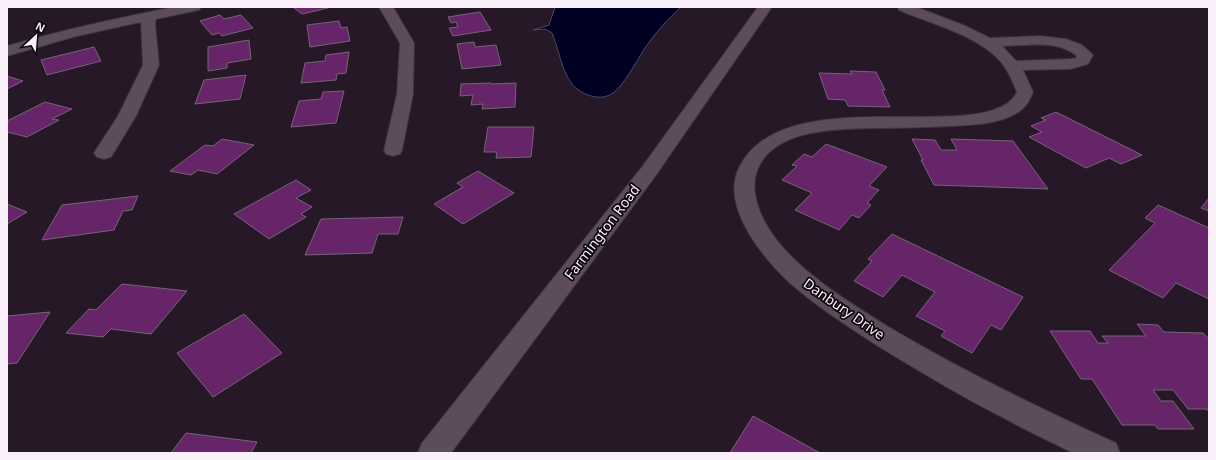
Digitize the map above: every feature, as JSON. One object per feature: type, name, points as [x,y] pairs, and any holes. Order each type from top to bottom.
[{"type":"street","points":[[7,51],[48,39],[194,7]]},
{"type":"street","points":[[386,7],[407,43],[405,94],[393,150]]},
{"type":"street","name":"Farmington Road","points":[[433,453],[649,171],[765,7]]},
{"type":"street","name":"Danbury Drive","points":[[904,7],[989,43],[1014,66],[1022,80],[1025,92],[1020,102],[1009,110],[988,118],[958,121],[832,124],[805,128],[781,137],[761,150],[749,166],[743,185],[754,223],[771,248],[794,273],[832,304],[920,359],[993,399],[1105,453]]},
{"type":"street","points":[[104,153],[127,116],[151,65],[148,23],[150,17]]},
{"type":"street","name":"Danbury Drive","points":[[989,43],[1047,41],[1063,43],[1080,49],[1085,56],[1082,61],[1070,64],[1014,66]]},
{"type":"water","points":[[555,7],[681,7],[652,39],[617,90],[608,96],[597,97],[586,94],[572,84],[565,72],[552,33],[545,29],[533,30],[549,25]]},
{"type":"building","points":[[294,8],[328,8],[302,14]]},
{"type":"building","points":[[480,12],[491,30],[453,36],[449,28],[458,27],[456,22],[451,23],[448,17]]},
{"type":"building","points":[[220,15],[224,19],[241,15],[253,28],[222,36],[219,33],[212,35],[200,21]]},
{"type":"building","points":[[339,21],[341,28],[347,27],[350,41],[310,47],[307,25]]},
{"type":"building","points":[[249,40],[251,59],[227,63],[227,68],[208,71],[208,47]]},
{"type":"building","points":[[474,42],[475,47],[496,45],[501,65],[462,69],[457,44]]},
{"type":"building","points":[[94,47],[101,61],[47,75],[41,60]]},
{"type":"building","points":[[349,52],[346,73],[337,74],[336,80],[301,83],[305,63],[325,61],[326,55]]},
{"type":"building","points":[[850,71],[876,72],[885,90],[882,90],[890,107],[848,106],[845,100],[828,99],[819,73],[852,74]]},
{"type":"building","points":[[246,75],[240,99],[195,104],[204,80]]},
{"type":"building","points":[[7,76],[23,81],[7,89]]},
{"type":"building","points":[[516,83],[515,107],[482,109],[483,104],[471,105],[473,95],[460,96],[461,84]]},
{"type":"building","points":[[344,91],[336,123],[291,127],[299,101],[321,99],[323,92]]},
{"type":"building","points":[[45,102],[72,109],[52,119],[59,120],[27,137],[7,132],[7,121]]},
{"type":"building","points":[[1056,112],[1142,155],[1121,164],[1109,158],[1086,168],[1029,137],[1042,132],[1031,126],[1046,120],[1041,118]]},
{"type":"building","points":[[488,127],[534,127],[531,157],[496,158],[497,152],[484,152]]},
{"type":"building","points":[[222,139],[254,145],[217,174],[198,170],[191,175],[170,171],[205,145],[213,146]]},
{"type":"building","points":[[912,139],[935,140],[941,150],[957,150],[951,139],[1013,141],[1048,189],[934,185]]},
{"type":"building","points":[[826,144],[887,167],[869,186],[879,190],[867,203],[871,205],[859,218],[852,215],[839,230],[795,210],[812,193],[782,180],[797,166],[792,165],[804,154],[812,157]]},
{"type":"building","points":[[478,171],[514,193],[463,224],[434,204],[463,187],[457,183]]},
{"type":"building","points":[[296,180],[311,190],[296,198],[312,207],[301,214],[306,217],[269,239],[234,214]]},
{"type":"building","points":[[138,196],[132,210],[123,211],[114,230],[42,240],[62,205]]},
{"type":"building","points":[[1209,198],[1209,211],[1201,208]]},
{"type":"building","points":[[7,204],[27,212],[7,224]]},
{"type":"building","points":[[1158,205],[1209,228],[1209,299],[1176,283],[1163,298],[1109,270],[1155,223],[1145,218]]},
{"type":"building","points":[[403,217],[398,234],[378,234],[372,253],[305,255],[321,219]]},
{"type":"building","points":[[892,234],[1023,297],[1001,330],[991,325],[972,353],[941,336],[945,331],[916,316],[935,292],[902,275],[883,297],[854,281],[872,261],[868,259]]},
{"type":"building","points":[[122,284],[187,291],[151,334],[111,329],[103,337],[66,333],[89,309],[96,310]]},
{"type":"building","points":[[50,312],[17,363],[7,364],[7,316]]},
{"type":"building","points":[[244,314],[282,353],[213,397],[177,353]]},
{"type":"building","points":[[1137,324],[1158,325],[1164,332],[1203,333],[1209,339],[1209,412],[1207,409],[1188,409],[1173,390],[1153,390],[1161,401],[1173,401],[1194,429],[1158,429],[1155,425],[1122,425],[1092,379],[1081,379],[1050,331],[1090,331],[1098,343],[1108,343],[1102,336],[1146,336]]},
{"type":"building","points":[[753,416],[820,453],[730,453]]},
{"type":"building","points":[[186,433],[257,442],[251,453],[171,453]]}]
